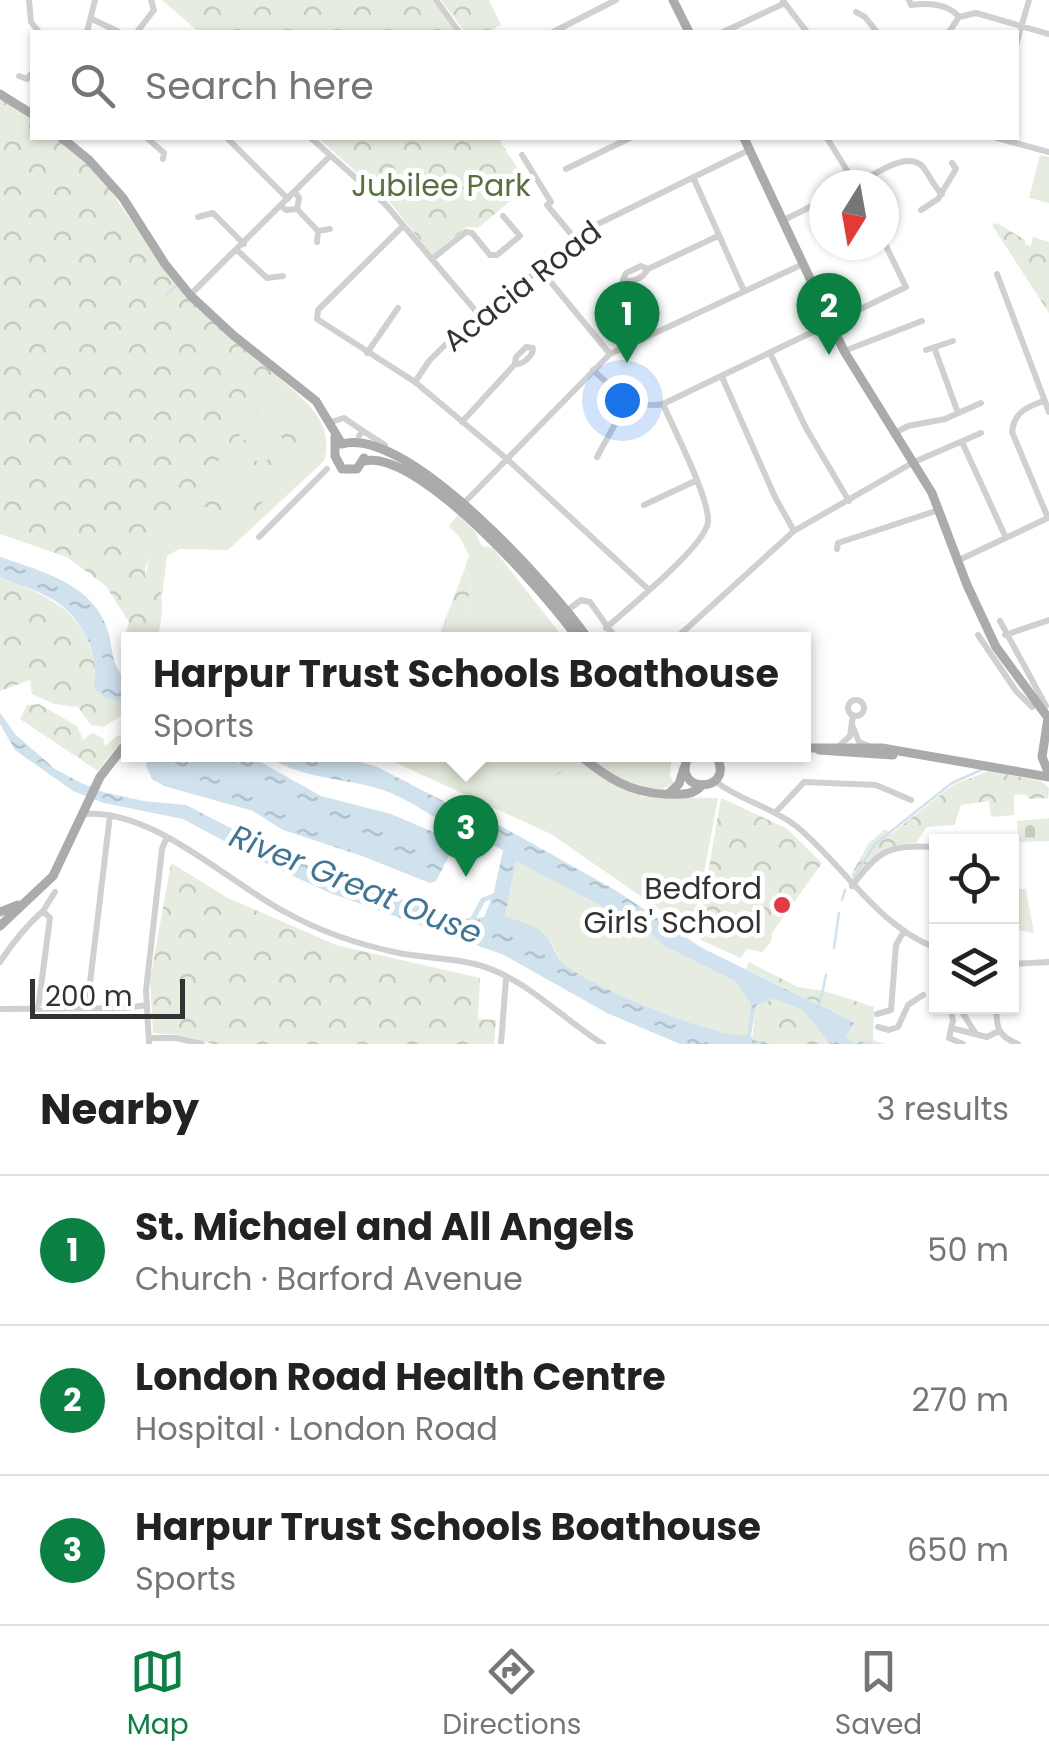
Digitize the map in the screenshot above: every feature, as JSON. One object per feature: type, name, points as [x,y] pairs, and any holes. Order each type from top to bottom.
[{"type":"main road","points":[[673,0],[689,30]]},
{"type":"main road","points":[[0,94],[30,113]]},
{"type":"main road","points":[[64,140],[89,160],[123,198],[190,296],[306,392],[333,426],[342,469],[353,471],[364,462],[382,460],[396,464],[449,502],[540,591],[573,632]]},
{"type":"main road","points":[[745,140],[844,351],[914,462],[939,510],[982,632],[1045,714],[1049,775],[873,748],[811,748]]},
{"type":"main road","points":[[338,451],[361,438]]},
{"type":"main road","points":[[361,438],[364,462]]},
{"type":"main road","points":[[361,438],[399,457],[463,504],[568,610],[583,632]]},
{"type":"main road","points":[[811,749],[928,756]]},
{"type":"main road","points":[[0,926],[57,871],[96,785],[121,751]]},
{"type":"main road","points":[[1010,770],[1026,769],[1045,751]]},
{"type":"main road","points":[[590,762],[626,787],[668,794],[697,792],[718,776],[726,762]]},
{"type":"main road","points":[[668,794],[679,784],[685,762]]},
{"type":"main road","points":[[686,762],[691,782],[702,786]]},
{"type":"main road","points":[[716,762],[718,776]]},
{"type":"main road","points":[[0,912],[26,902]]},
{"type":"street","points":[[29,0],[31,22],[37,30]]},
{"type":"street","points":[[88,30],[95,0]]},
{"type":"street","points":[[139,30],[154,10],[151,0]]},
{"type":"street","points":[[436,0],[458,30]]},
{"type":"street","points":[[556,30],[605,2],[616,0]]},
{"type":"street","points":[[908,0],[911,6],[951,9],[958,17]]},
{"type":"street","points":[[1019,35],[1029,0]]},
{"type":"street","points":[[728,30],[784,2],[805,30]]},
{"type":"street","points":[[856,12],[866,17],[876,30]]},
{"type":"street","points":[[958,17],[976,14],[1049,34]]},
{"type":"street","points":[[951,30],[958,17]]},
{"type":"street","points":[[92,19],[115,30]]},
{"type":"street","points":[[19,76],[26,79],[30,74]]},
{"type":"street","points":[[150,140],[166,154]]},
{"type":"street","points":[[229,140],[288,199]]},
{"type":"street","points":[[313,140],[386,205],[480,316]]},
{"type":"street","points":[[566,169],[626,140]]},
{"type":"street","points":[[828,140],[847,170]]},
{"type":"street","points":[[1004,140],[1049,152]]},
{"type":"street","name":"Acacia Road","points":[[415,382],[438,350],[598,224],[749,150]]},
{"type":"street","points":[[522,155],[526,172],[576,240]]},
{"type":"street","points":[[190,296],[330,156]]},
{"type":"street","points":[[885,170],[901,162],[920,164],[942,194]]},
{"type":"street","points":[[920,210],[942,194],[956,169],[952,163]]},
{"type":"street","points":[[692,178],[744,291]]},
{"type":"street","points":[[295,192],[299,198],[297,209]]},
{"type":"street","points":[[281,206],[286,210],[297,209]]},
{"type":"street","points":[[781,221],[809,207]]},
{"type":"street","points":[[297,209],[318,230],[330,229]]},
{"type":"street","points":[[198,217],[213,214],[267,278],[282,276]]},
{"type":"street","points":[[432,259],[466,232],[472,233],[490,255],[497,255],[524,234],[503,216]]},
{"type":"street","points":[[403,226],[318,310],[316,319],[415,382],[507,459],[648,589]]},
{"type":"street","points":[[316,242],[318,230]]},
{"type":"street","points":[[648,268],[718,236]]},
{"type":"street","points":[[593,370],[628,400],[643,405],[663,404],[906,287],[893,260]]},
{"type":"street","points":[[463,504],[610,354],[801,265]]},
{"type":"street","points":[[540,270],[610,354]]},
{"type":"street","points":[[997,274],[1005,282],[1049,412]]},
{"type":"street","points":[[367,354],[398,308]]},
{"type":"street","points":[[844,351],[922,321]]},
{"type":"street","points":[[954,341],[930,349],[958,413]]},
{"type":"street","points":[[770,354],[806,428],[849,501]]},
{"type":"street","points":[[462,422],[515,364]]},
{"type":"street","points":[[722,377],[794,532]]},
{"type":"street","points":[[597,456],[628,400]]},
{"type":"street","points":[[957,561],[1049,518],[1013,438],[1020,406],[1043,401]]},
{"type":"street","points":[[895,432],[980,403]]},
{"type":"street","points":[[606,628],[704,536],[708,518],[663,404]]},
{"type":"street","points":[[333,426],[344,418],[361,438],[385,445]]},
{"type":"street","points":[[683,632],[794,532],[914,462],[981,433]]},
{"type":"street","points":[[962,442],[1006,538]]},
{"type":"street","points":[[258,538],[328,469],[338,451]]},
{"type":"street","points":[[328,469],[342,469]]},
{"type":"street","points":[[644,505],[695,481]]},
{"type":"street","points":[[836,549],[838,544],[939,510]]},
{"type":"street","points":[[568,610],[582,600],[590,602],[610,632]]},
{"type":"street","points":[[1005,635],[1049,620]]},
{"type":"street","points":[[1000,621],[1046,706],[1045,714]]},
{"type":"street","points":[[838,746],[848,740],[854,715]]},
{"type":"street","points":[[852,726],[859,742],[873,748]]},
{"type":"street","points":[[718,776],[735,796],[776,812],[812,840],[852,886],[904,930],[929,944]]},
{"type":"street","points":[[776,812],[804,782],[876,785],[910,800]]},
{"type":"street","points":[[82,814],[110,815],[168,837],[258,896],[317,928],[389,951],[476,964],[555,1008],[604,1044]]},
{"type":"street","points":[[86,1008],[110,815]]},
{"type":"street","points":[[168,837],[161,860],[147,1005],[149,1041],[176,1038],[197,1043]]},
{"type":"street","points":[[852,886],[870,862],[886,850],[929,847]]},
{"type":"street","points":[[0,962],[16,936],[43,911],[55,892]]},
{"type":"street","points":[[38,1009],[50,923],[43,911]]},
{"type":"street","points":[[891,1010],[896,945],[904,930]]},
{"type":"street","points":[[1019,964],[1049,962]]},
{"type":"street","points":[[501,1044],[506,979]]},
{"type":"street","points":[[878,1027],[894,1030],[912,999],[923,995]]},
{"type":"street","points":[[0,1009],[147,1005]]},
{"type":"street","points":[[877,1014],[891,1010],[903,1015]]},
{"type":"street","points":[[953,1014],[951,1040],[963,1044]]},
{"type":"street","points":[[963,1014],[977,1035]]},
{"type":"street","points":[[998,1014],[999,1032],[1004,1039],[1018,1044]]},
{"type":"street","points":[[951,1028],[986,1037],[999,1032]]},
{"type":"green space","points":[[162,0],[432,0],[454,30],[197,30]]},
{"type":"green space","points":[[441,0],[489,0],[501,25],[491,30],[464,30]]},
{"type":"green space","points":[[0,98],[30,117],[30,140],[59,140],[87,163],[168,273],[235,342],[273,372],[273,394],[169,522],[145,568],[146,583],[158,581],[160,588],[158,632],[126,632],[129,622],[106,586],[67,557],[0,534]]},
{"type":"green space","name":"Jubilee Park","points":[[320,140],[499,140],[523,177],[517,187],[520,193],[478,228],[467,227],[432,255],[388,200]]},
{"type":"green space","points":[[1040,155],[1049,157],[1049,203],[1029,198]]},
{"type":"green space","points":[[997,223],[1025,240],[1025,244],[1031,246],[1033,237],[1049,242],[1049,313],[992,225]]},
{"type":"green space","points":[[273,372],[320,421],[325,432],[324,461],[228,550],[179,549],[167,556],[162,596],[145,583],[160,536],[197,476]]},
{"type":"green space","points":[[287,415],[301,416],[317,432],[315,442],[305,459],[272,486],[253,526],[195,503],[201,492],[246,514],[249,466],[221,469],[250,433],[254,461],[285,458],[282,437],[255,438],[252,431],[280,428]]},
{"type":"green space","points":[[458,515],[475,532],[482,546],[493,548],[559,632],[461,632],[472,580],[465,568],[469,555],[449,526]]},
{"type":"green space","points":[[465,568],[472,580],[461,632],[441,632]]},
{"type":"green space","points":[[0,577],[55,603],[76,622],[91,650],[104,697],[121,702],[121,716],[104,727],[91,725],[78,707],[54,704],[32,694],[30,680],[0,691]]},
{"type":"green space","points":[[39,704],[77,726],[83,740],[92,733],[103,738],[105,746],[117,736],[121,736],[121,741],[98,771],[20,719],[27,705]]},
{"type":"green space","points":[[394,762],[584,762],[616,785],[643,797],[718,798],[699,900],[688,929],[551,834]]},
{"type":"green space","points":[[515,762],[573,762],[550,778]]},
{"type":"green space","points":[[595,762],[671,762],[670,776],[674,783],[651,789],[615,777]]},
{"type":"green space","points":[[988,771],[1041,781],[1049,788],[1048,798],[1014,795],[1014,815],[991,817],[989,801],[961,805],[954,825],[927,827],[916,843],[887,849],[855,881],[851,875],[869,843],[885,829],[891,834],[953,785]]},
{"type":"green space","points":[[721,798],[786,828],[822,863],[772,933],[771,942],[762,952],[747,949],[741,958],[701,940],[695,923],[703,902]]},
{"type":"green space","points":[[1049,818],[1049,841],[1019,842],[1017,821]]},
{"type":"green space","points":[[516,860],[644,928],[664,946],[735,981],[751,1004],[747,1036],[709,1029],[652,1009],[576,973],[563,963],[546,937],[505,916]]},
{"type":"green space","points":[[171,863],[228,898],[336,945],[480,978],[478,1019],[496,1020],[494,1044],[213,1044],[153,1033],[150,980]]},
{"type":"green space","points":[[1019,889],[1026,889],[1034,933],[1019,930]]},
{"type":"green space","points":[[749,962],[798,987],[874,1007],[873,1040],[886,1044],[839,1044],[854,1022],[746,969]]},
{"type":"green space","points":[[773,999],[803,1010],[830,1044],[771,1044],[752,1040],[756,1005]]},
{"type":"water","points":[[0,557],[64,582],[91,602],[108,631],[121,673],[121,702],[103,697],[94,687],[91,649],[71,615],[46,596],[0,577]]},
{"type":"water","name":"River Great Ouse","points":[[0,713],[16,735],[55,769],[79,782],[144,801],[186,805],[289,858],[347,880],[439,913],[465,919],[484,917],[503,850],[391,793],[277,762],[360,762],[377,767],[490,820],[615,890],[702,948],[854,1022],[846,1037],[855,1044],[830,1044],[803,1010],[773,999],[756,1005],[751,1036],[771,1044],[680,1044],[607,1013],[504,955],[330,893],[183,819],[104,803],[73,791],[15,750],[0,724]],"holes":[[[516,861],[644,928],[664,946],[735,981],[751,1004],[747,1035],[709,1029],[652,1009],[575,972],[562,962],[542,932],[505,916]]]},
{"type":"water","points":[[147,762],[260,762],[321,796],[391,814],[452,840],[451,849],[436,881],[430,883],[283,830],[253,811],[164,786],[152,779]]},
{"type":"waterway","points":[[167,294],[176,286]]},
{"type":"waterway","points":[[854,877],[875,844],[952,783],[983,769]]},
{"type":"waterway","points":[[842,900],[845,890]]},
{"type":"waterway","name":"River Great Ouse","points":[[471,922],[483,900],[496,895]]},
{"type":"waterway","points":[[834,948],[839,913]]},
{"type":"waterway","points":[[819,1008],[826,975]]},
{"type":"waterway","points":[[865,1044],[870,1044]]},
{"type":"place","name":"London Road Health Centre","points":[[829,355]]},
{"type":"place","name":"St. Michael and All Angels","points":[[627,363]]},
{"type":"place","name":"Harpur Trust Schools Boathouse","points":[[466,877]]},
{"type":"place","name":"Bedford Girls' School","points":[[782,905]]}]
